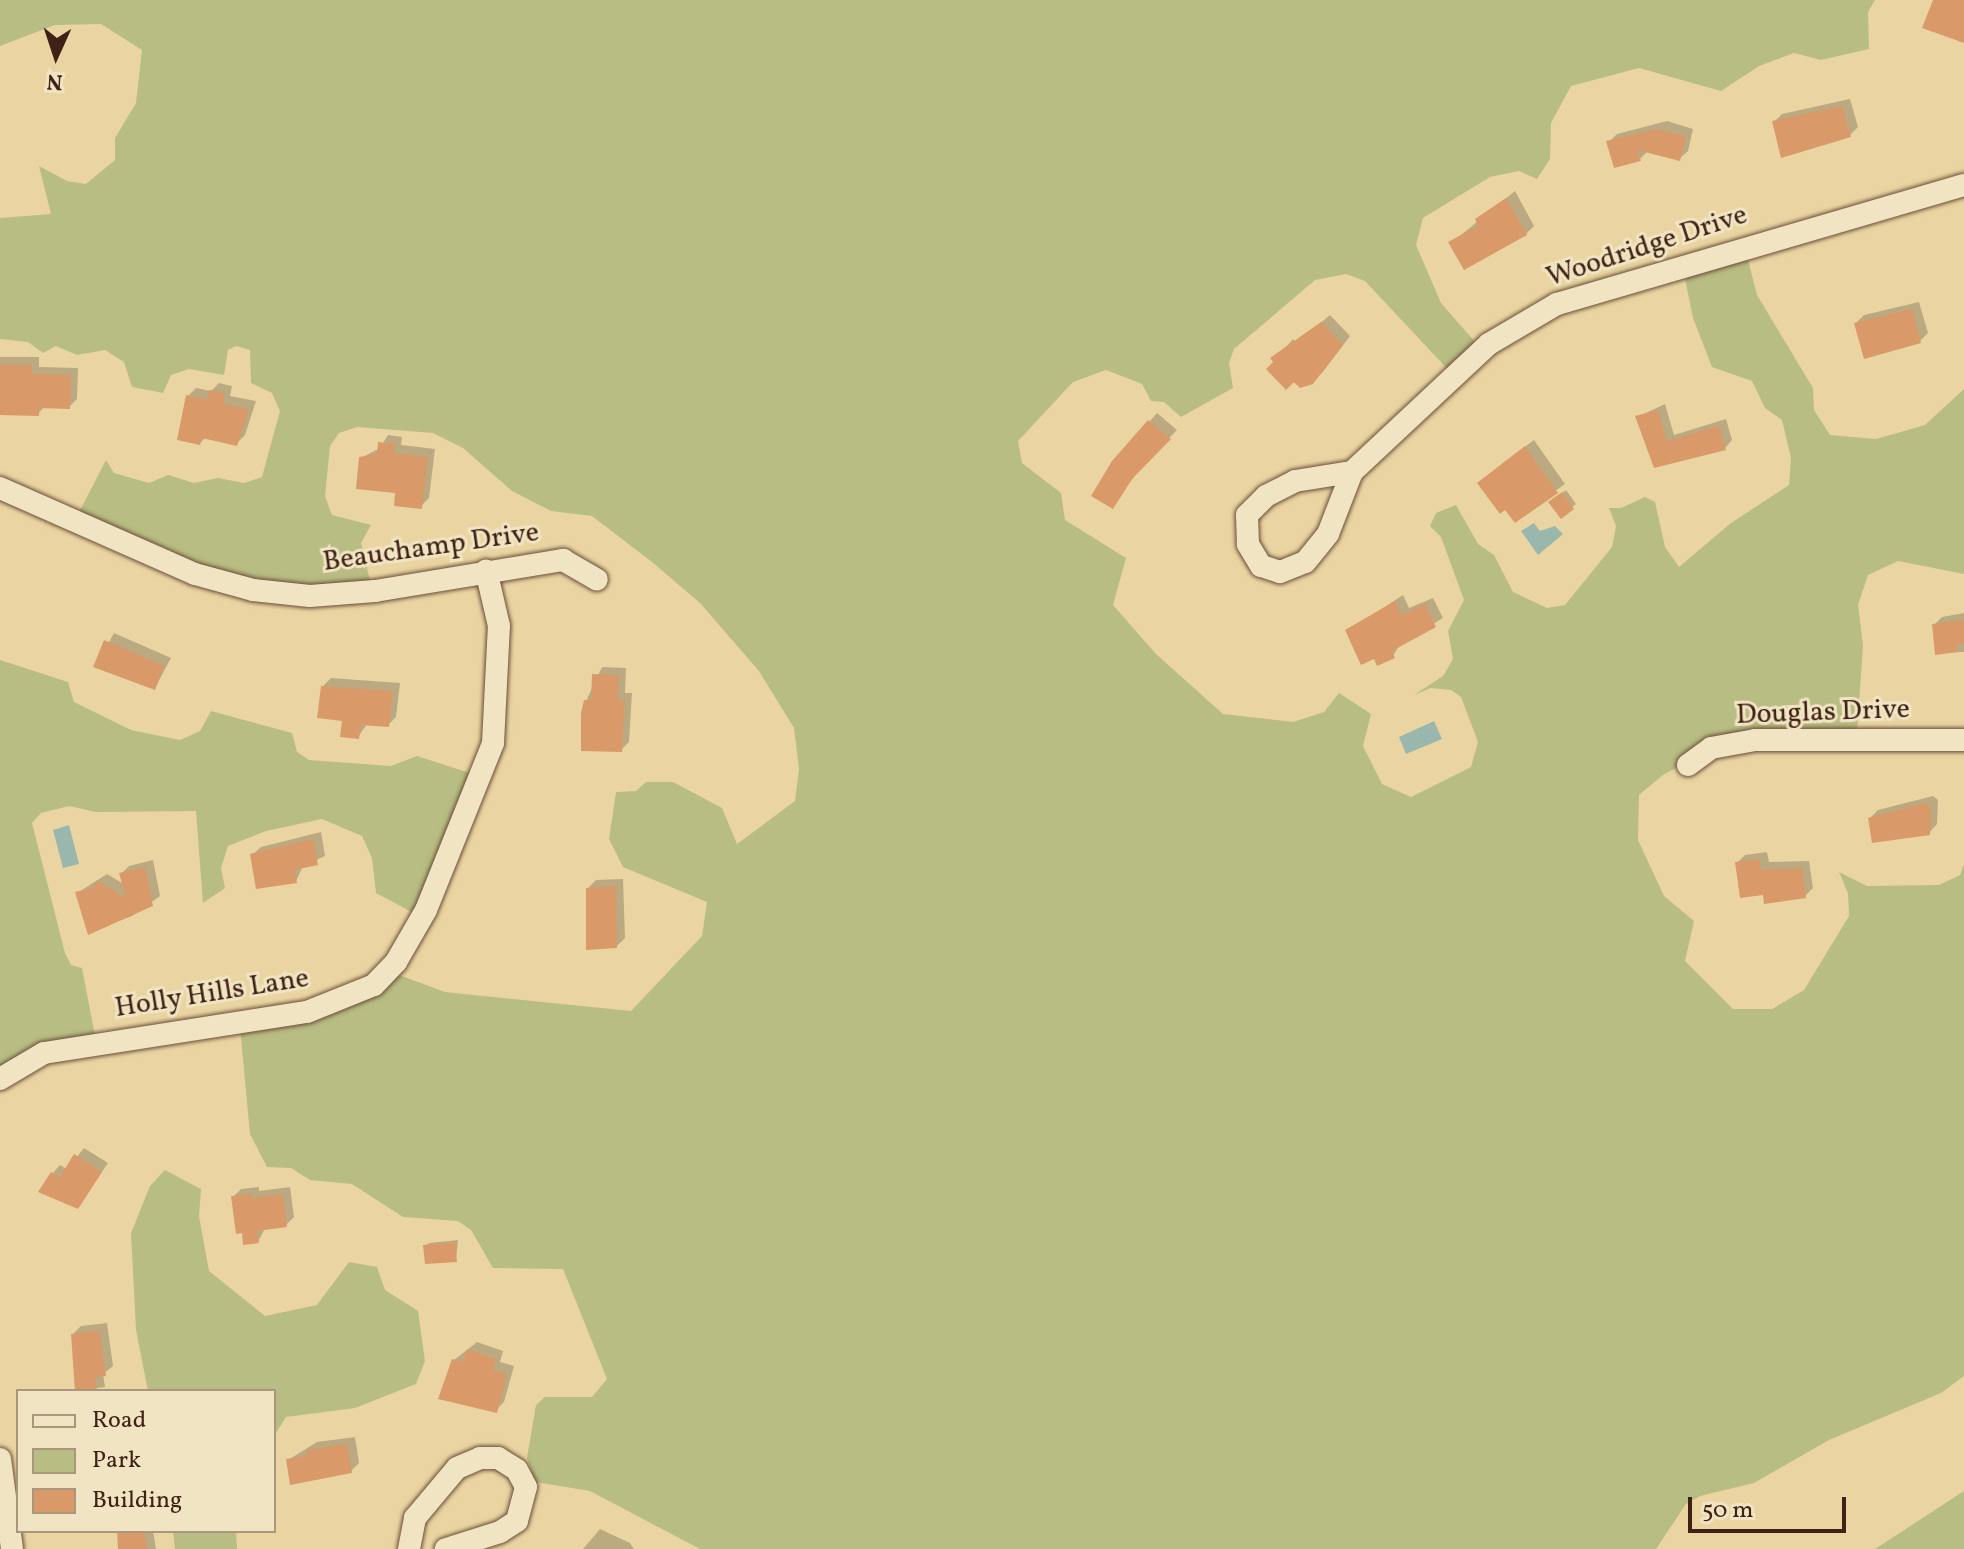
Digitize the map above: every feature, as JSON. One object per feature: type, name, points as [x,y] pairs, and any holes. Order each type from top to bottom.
[{"type":"street","name":"Woodridge Drive","points":[[1352,472],[1295,481],[1266,496],[1247,515],[1248,544],[1261,566],[1280,572],[1305,562],[1328,534],[1352,472],[1489,344],[1557,304],[1964,185]]},
{"type":"street","name":"Beauchamp Drive","points":[[0,488],[195,574],[253,590],[310,596],[375,591],[486,570],[563,560],[597,580]]},
{"type":"street","name":"Holly Hills Lane","points":[[0,1079],[44,1053],[307,1012],[374,985],[396,962],[426,910],[493,743],[500,641],[486,570]]},
{"type":"street","name":"Douglas Drive","points":[[1688,765],[1711,748],[1755,740],[1964,740]]},
{"type":"street","points":[[406,1549],[415,1518],[457,1468],[480,1458],[498,1458],[517,1470],[526,1487],[517,1521],[500,1532],[446,1549]]},
{"type":"street","points":[[0,1459],[12,1549]]},
{"type":"green space","points":[[0,0],[1875,0],[1868,12],[1869,49],[1821,60],[1794,53],[1759,66],[1721,91],[1639,68],[1571,86],[1551,123],[1550,159],[1537,179],[1519,171],[1490,177],[1423,218],[1416,245],[1441,303],[1483,351],[1453,375],[1365,281],[1346,274],[1315,280],[1234,349],[1229,363],[1233,388],[1181,417],[1164,402],[1151,401],[1142,384],[1106,370],[1073,382],[1018,441],[1022,463],[1061,493],[1065,520],[1126,558],[1113,605],[1156,654],[1223,714],[1293,722],[1324,712],[1339,693],[1371,714],[1363,746],[1382,784],[1411,797],[1471,767],[1478,742],[1461,697],[1451,690],[1431,688],[1414,695],[1443,676],[1453,659],[1448,631],[1464,600],[1441,537],[1430,526],[1436,513],[1456,505],[1478,544],[1494,555],[1513,592],[1547,608],[1565,605],[1612,547],[1616,526],[1609,508],[1621,508],[1645,497],[1655,502],[1665,547],[1679,567],[1731,523],[1789,485],[1791,458],[1782,420],[1765,408],[1752,381],[1712,367],[1693,318],[1683,269],[1746,252],[1757,295],[1813,388],[1814,410],[1830,435],[1876,439],[1925,425],[1964,389],[1964,574],[1898,561],[1868,575],[1858,605],[1863,646],[1857,732],[1730,739],[1663,775],[1639,795],[1638,840],[1664,896],[1694,921],[1685,961],[1733,1009],[1772,1009],[1804,990],[1849,916],[1848,893],[1839,872],[1867,886],[1939,885],[1960,875],[1964,864],[1964,1376],[1941,1393],[1829,1440],[1754,1483],[1700,1496],[1686,1504],[1656,1549],[700,1549],[590,1491],[535,1482],[527,1458],[536,1405],[545,1397],[592,1397],[607,1379],[563,1269],[493,1268],[471,1230],[458,1221],[403,1217],[352,1184],[310,1180],[291,1168],[267,1167],[250,1134],[240,1027],[391,972],[445,992],[631,1011],[702,936],[707,902],[623,867],[609,839],[616,792],[636,791],[646,782],[673,782],[722,808],[737,844],[795,801],[799,769],[794,728],[759,671],[700,603],[652,562],[592,516],[551,511],[512,491],[463,448],[433,433],[357,427],[339,433],[330,446],[325,496],[332,515],[371,525],[361,543],[371,585],[259,594],[74,522],[106,460],[114,473],[149,483],[168,475],[194,483],[218,478],[244,483],[262,477],[280,411],[272,393],[251,383],[250,350],[236,346],[228,350],[224,375],[189,369],[171,375],[163,393],[132,387],[124,362],[105,350],[77,355],[56,346],[43,353],[28,342],[0,339],[0,218],[51,214],[39,166],[67,181],[86,184],[115,160],[115,138],[136,103],[142,50],[101,24],[55,25],[0,46]]},
{"type":"green space","points":[[0,660],[68,682],[74,702],[131,730],[180,740],[200,731],[211,711],[292,733],[297,752],[309,760],[391,766],[417,756],[479,776],[421,917],[376,893],[372,858],[362,836],[322,819],[266,831],[228,846],[221,868],[225,888],[203,903],[196,811],[96,812],[69,806],[41,813],[32,823],[65,953],[71,965],[82,968],[96,1041],[0,1081]]},
{"type":"green space","points":[[165,1170],[201,1189],[199,1216],[209,1271],[265,1316],[317,1305],[349,1262],[377,1267],[385,1290],[418,1311],[425,1361],[416,1384],[355,1408],[286,1417],[276,1433],[276,1389],[148,1389],[136,1330],[131,1233],[150,1186]]},
{"type":"green space","points":[[1964,1491],[1964,1549],[1875,1549]]},
{"type":"green space","points":[[173,1533],[236,1533],[237,1549],[175,1549]]},
{"type":"water","points":[[1534,523],[1540,531],[1555,526],[1563,534],[1538,555],[1521,531]]},
{"type":"water","points":[[1434,721],[1442,739],[1406,754],[1399,737]]},
{"type":"water","points":[[69,825],[79,864],[63,868],[53,830]]},
{"type":"building","points":[[1933,0],[1964,0],[1964,43],[1922,28]]},
{"type":"building","points":[[1842,106],[1851,137],[1781,158],[1772,121]]},
{"type":"building","points":[[1657,129],[1686,136],[1680,161],[1637,150],[1641,161],[1614,168],[1606,141]]},
{"type":"building","points":[[1506,198],[1527,235],[1464,270],[1448,242],[1478,226],[1475,219]]},
{"type":"building","points":[[1912,309],[1921,343],[1864,359],[1854,323]]},
{"type":"building","points":[[1321,322],[1343,345],[1313,384],[1300,388],[1294,382],[1286,390],[1266,369],[1273,362],[1270,358]]},
{"type":"building","points":[[0,365],[32,365],[31,374],[71,375],[70,409],[39,408],[39,416],[0,415]]},
{"type":"building","points":[[209,390],[225,393],[223,404],[249,409],[237,446],[202,438],[200,445],[177,440],[186,395],[207,400]]},
{"type":"building","points":[[1658,410],[1667,441],[1719,426],[1726,450],[1654,468],[1635,416]]},
{"type":"building","points":[[1148,420],[1171,439],[1132,479],[1113,509],[1091,496],[1112,461]]},
{"type":"building","points":[[378,442],[395,444],[394,453],[428,457],[422,509],[394,506],[395,493],[356,489],[359,457],[377,454]]},
{"type":"building","points":[[1525,446],[1558,493],[1515,523],[1505,510],[1500,514],[1477,483]]},
{"type":"building","points":[[1562,492],[1574,509],[1561,519],[1548,502]]},
{"type":"building","points":[[1395,601],[1401,615],[1425,604],[1436,627],[1392,651],[1395,658],[1377,666],[1374,659],[1361,665],[1345,630]]},
{"type":"building","points":[[1964,620],[1964,643],[1956,646],[1957,652],[1935,655],[1932,624]]},
{"type":"building","points":[[104,640],[164,666],[155,690],[93,667]]},
{"type":"building","points":[[592,674],[619,675],[618,700],[625,700],[622,752],[581,751],[581,713],[584,700],[591,700]]},
{"type":"building","points":[[321,686],[393,691],[389,727],[361,725],[359,739],[340,737],[342,721],[317,718]]},
{"type":"building","points":[[1924,803],[1931,808],[1930,835],[1872,843],[1868,818]]},
{"type":"building","points":[[313,839],[318,865],[294,870],[297,883],[256,889],[250,854]]},
{"type":"building","points":[[1760,859],[1761,870],[1802,868],[1806,898],[1764,904],[1763,895],[1740,898],[1735,862]]},
{"type":"building","points":[[145,867],[153,906],[88,935],[75,892],[93,888],[97,881],[126,898],[119,873]]},
{"type":"building","points":[[616,886],[617,948],[586,950],[586,888]]},
{"type":"building","points":[[74,1154],[102,1172],[78,1209],[38,1192],[51,1172],[60,1177]]},
{"type":"building","points":[[251,1194],[252,1198],[283,1194],[287,1227],[257,1231],[259,1243],[243,1245],[242,1233],[236,1234],[231,1196]]},
{"type":"building","points":[[455,1242],[457,1262],[425,1264],[423,1245]]},
{"type":"building","points":[[99,1330],[106,1376],[95,1377],[97,1389],[75,1389],[71,1334]]},
{"type":"building","points":[[467,1349],[496,1359],[493,1370],[507,1374],[497,1413],[438,1399],[452,1359],[463,1362]]},
{"type":"building","points":[[347,1444],[352,1473],[290,1485],[286,1459],[307,1456],[306,1450]]},
{"type":"building","points":[[117,1533],[144,1533],[147,1549],[118,1549]]}]
